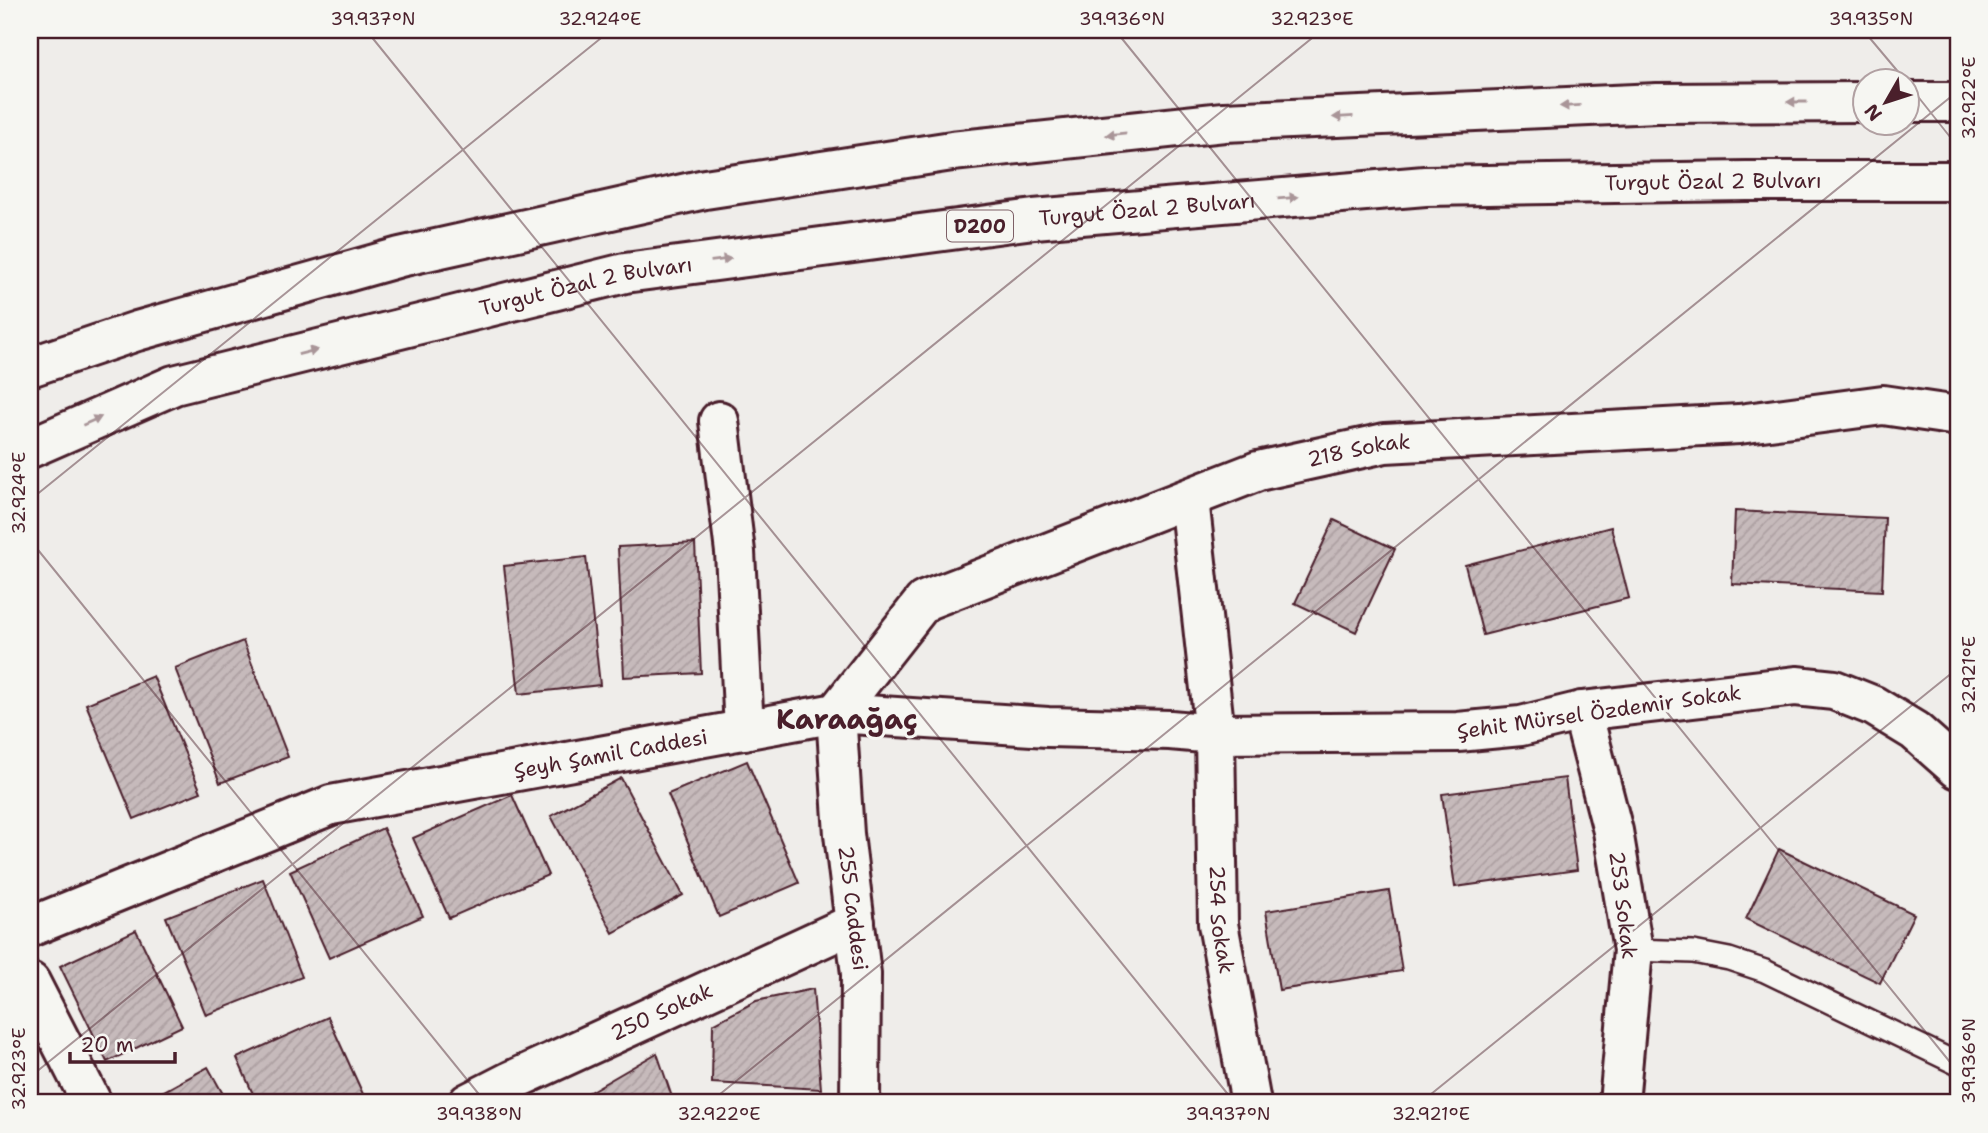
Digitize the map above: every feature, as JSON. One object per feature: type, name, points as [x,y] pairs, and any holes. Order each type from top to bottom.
[{"type":"main road","points":[[30,367],[137,331],[400,257],[705,189],[952,151],[1224,122],[1657,103],[1852,102]]},
{"type":"main road","points":[[1922,102],[1958,102]]},
{"type":"main road","name":"Turgut Özal 2 Bulvarı","points":[[30,448],[174,385],[639,271],[1034,219],[1425,186],[1958,181]]},
{"type":"main road","name":"218 Sokak","points":[[835,713],[924,601],[1258,471],[1385,443],[1740,424],[1883,405],[1958,416]]},
{"type":"main road","points":[[719,421],[735,552],[744,730]]},
{"type":"main road","name":"254 Sokak","points":[[1189,499],[1215,733],[1218,924],[1251,1103]]},
{"type":"main road","name":"Şehit Mürsel Özdemir Sokak","points":[[1215,733],[1458,733],[1521,726],[1582,711],[1796,686],[1834,690],[1874,706],[1915,731],[1958,769]]},
{"type":"main road","name":"253 Sokak","points":[[1582,711],[1613,831],[1633,950],[1619,1103]]},
{"type":"main road","name":"Şeyh Şamil Caddesi","points":[[30,927],[331,805],[835,713],[1048,727],[1215,733]]},
{"type":"main road","name":"255 Caddesi","points":[[835,713],[844,834],[861,974],[860,1103]]},
{"type":"main road","name":"250 Sokak","points":[[468,1103],[855,923]]},
{"type":"main road","points":[[30,982],[92,1103]]},
{"type":"lane","points":[[1633,950],[1693,952],[1729,959],[1765,971],[1958,1064]]},
{"type":"building","points":[[1735,511],[1885,518],[1882,591],[1732,584]]},
{"type":"building","points":[[1334,520],[1395,549],[1356,632],[1295,603]]},
{"type":"building","points":[[1611,527],[1629,598],[1483,635],[1465,565]]},
{"type":"building","points":[[695,543],[701,673],[624,677],[618,547]]},
{"type":"building","points":[[586,557],[600,685],[519,694],[504,566]]},
{"type":"building","points":[[243,641],[288,757],[220,783],[175,668]]},
{"type":"building","points":[[153,676],[201,792],[134,819],[86,704]]},
{"type":"building","points":[[747,761],[799,883],[719,917],[668,794]]},
{"type":"building","points":[[621,778],[683,895],[613,933],[551,816]]},
{"type":"building","points":[[1565,778],[1577,870],[1455,887],[1442,794]]},
{"type":"building","points":[[512,795],[548,875],[449,918],[413,838]]},
{"type":"building","points":[[383,828],[423,916],[329,958],[290,871]]},
{"type":"building","points":[[1779,849],[1914,914],[1880,983],[1746,919]]},
{"type":"building","points":[[263,879],[302,977],[206,1015],[166,917]]},
{"type":"building","points":[[1389,891],[1402,971],[1279,990],[1266,911]]},
{"type":"building","points":[[136,930],[182,1026],[107,1062],[60,966]]},
{"type":"building","points":[[813,989],[821,1089],[712,1083],[713,1024],[756,1001]]},
{"type":"building","points":[[328,1017],[367,1103],[257,1103],[237,1058]]},
{"type":"building","points":[[657,1053],[674,1103],[585,1103],[581,1097]]},
{"type":"building","points":[[208,1067],[228,1103],[142,1103]]},
{"type":"district","name":"Karaağaç","points":[[847,719]]}]
